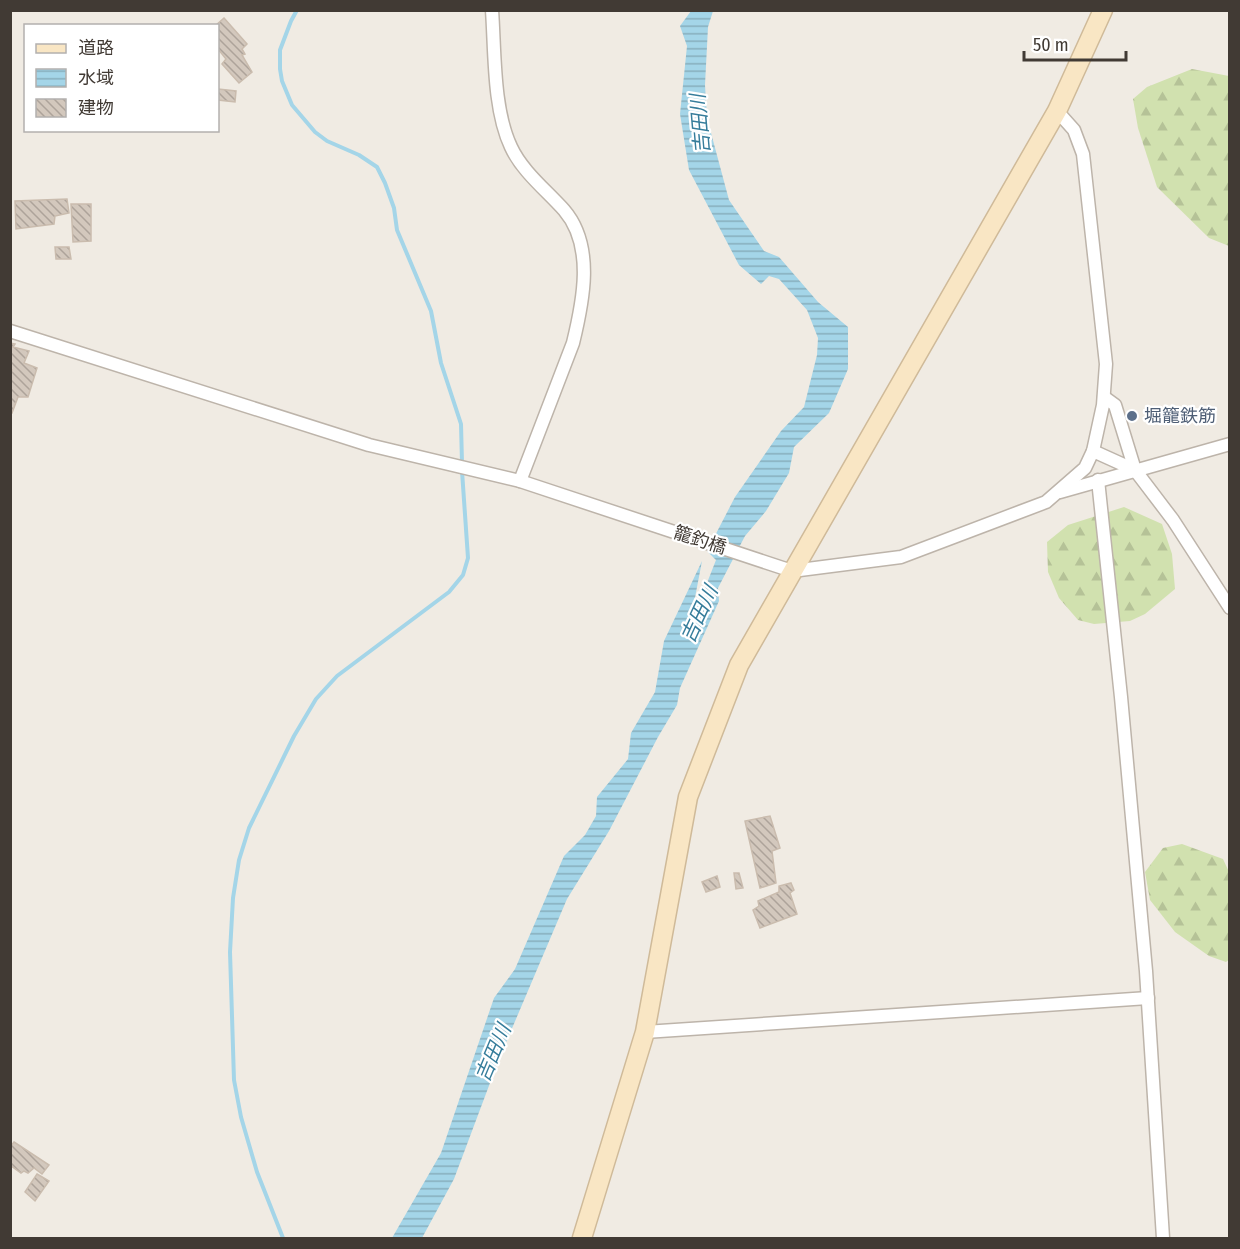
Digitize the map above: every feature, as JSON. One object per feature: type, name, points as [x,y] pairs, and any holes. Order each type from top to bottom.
[{"type":"street","points":[[492,10],[500,116],[506,137],[516,157],[572,221],[580,242],[584,277],[579,320],[573,343],[520,481]]},
{"type":"street","points":[[582,1239],[645,1032],[688,797],[739,666],[1057,111],[1103,10]]},
{"type":"street","points":[[792,571],[901,557],[1046,502],[1085,468],[1093,451],[1104,397],[1106,364],[1083,154],[1074,129],[1057,111]]},
{"type":"street","name":"籠釣橋","points":[[10,331],[369,445],[520,481],[792,571]]},
{"type":"street","points":[[1104,397],[1115,405],[1135,470],[1173,520],[1230,608]]},
{"type":"street","points":[[1056,493],[1230,444]]},
{"type":"street","points":[[1093,451],[1135,470]]},
{"type":"street","points":[[1098,480],[1122,696],[1148,998],[1163,1239]]},
{"type":"street","points":[[645,1032],[1148,998]]},
{"type":"green space","points":[[1192,69],[1229,76],[1229,246],[1209,238],[1157,187],[1138,128],[1133,99],[1147,87]]},
{"type":"green space","points":[[1124,507],[1162,524],[1172,554],[1175,589],[1145,614],[1130,621],[1094,624],[1078,620],[1059,598],[1048,572],[1047,542],[1068,525]]},
{"type":"green space","points":[[1182,844],[1223,859],[1229,872],[1230,959],[1226,962],[1209,956],[1175,932],[1150,900],[1145,872],[1163,848]]},
{"type":"water","name":"吉田川","points":[[691,11],[713,11],[708,27],[705,85],[707,118],[729,200],[764,251],[779,257],[818,302],[848,327],[848,369],[829,413],[794,447],[789,473],[766,511],[745,536],[718,588],[719,601],[680,688],[677,705],[609,831],[567,899],[499,1059],[454,1179],[422,1238],[392,1238],[441,1153],[494,998],[515,969],[564,856],[585,835],[596,816],[597,797],[628,759],[631,733],[655,692],[664,641],[702,561],[693,608],[705,588],[716,560],[707,551],[735,497],[781,431],[804,407],[817,355],[818,338],[807,310],[779,279],[769,276],[761,284],[739,265],[689,170],[680,114],[687,46],[680,26]]},
{"type":"building","points":[[224,18],[247,44],[242,49],[245,54],[242,55],[252,72],[239,83],[222,64],[226,59],[219,50],[217,24]]},
{"type":"building","points":[[219,89],[236,91],[235,102],[219,100]]},
{"type":"building","points":[[67,199],[69,213],[55,216],[54,224],[16,229],[15,201]]},
{"type":"building","points":[[71,204],[91,204],[91,241],[73,242]]},
{"type":"building","points":[[55,247],[69,247],[71,259],[56,259]]},
{"type":"building","points":[[10,343],[15,344],[13,347],[29,351],[24,363],[37,368],[28,397],[18,397],[12,413],[10,412],[12,370],[10,370]]},
{"type":"building","points":[[770,816],[780,848],[772,851],[776,883],[760,888],[745,821]]},
{"type":"building","points":[[734,873],[739,873],[743,888],[736,889]]},
{"type":"building","points":[[717,876],[720,887],[706,892],[702,882]]},
{"type":"building","points":[[791,883],[794,890],[790,893],[797,914],[760,928],[753,910],[759,906],[758,901],[779,892],[779,886]]},
{"type":"building","points":[[14,1142],[49,1165],[42,1174],[34,1168],[28,1173],[24,1171],[21,1173],[10,1165],[10,1147]]},
{"type":"building","points":[[37,1174],[49,1181],[35,1201],[25,1192]]},
{"type":"waterway","points":[[297,10],[280,50],[282,81],[292,105],[315,132],[327,141],[359,155],[377,167],[385,183],[394,208],[397,230],[431,311],[441,363],[461,424],[462,463]]},
{"type":"waterway","points":[[283,1238],[257,1172],[241,1117],[234,1080],[230,952],[233,898],[239,860],[249,828],[294,736],[316,699],[337,676],[449,592],[463,575],[468,558],[462,471]]},
{"type":"place","name":"堀籠鉄筋","points":[[1132,416]]}]
